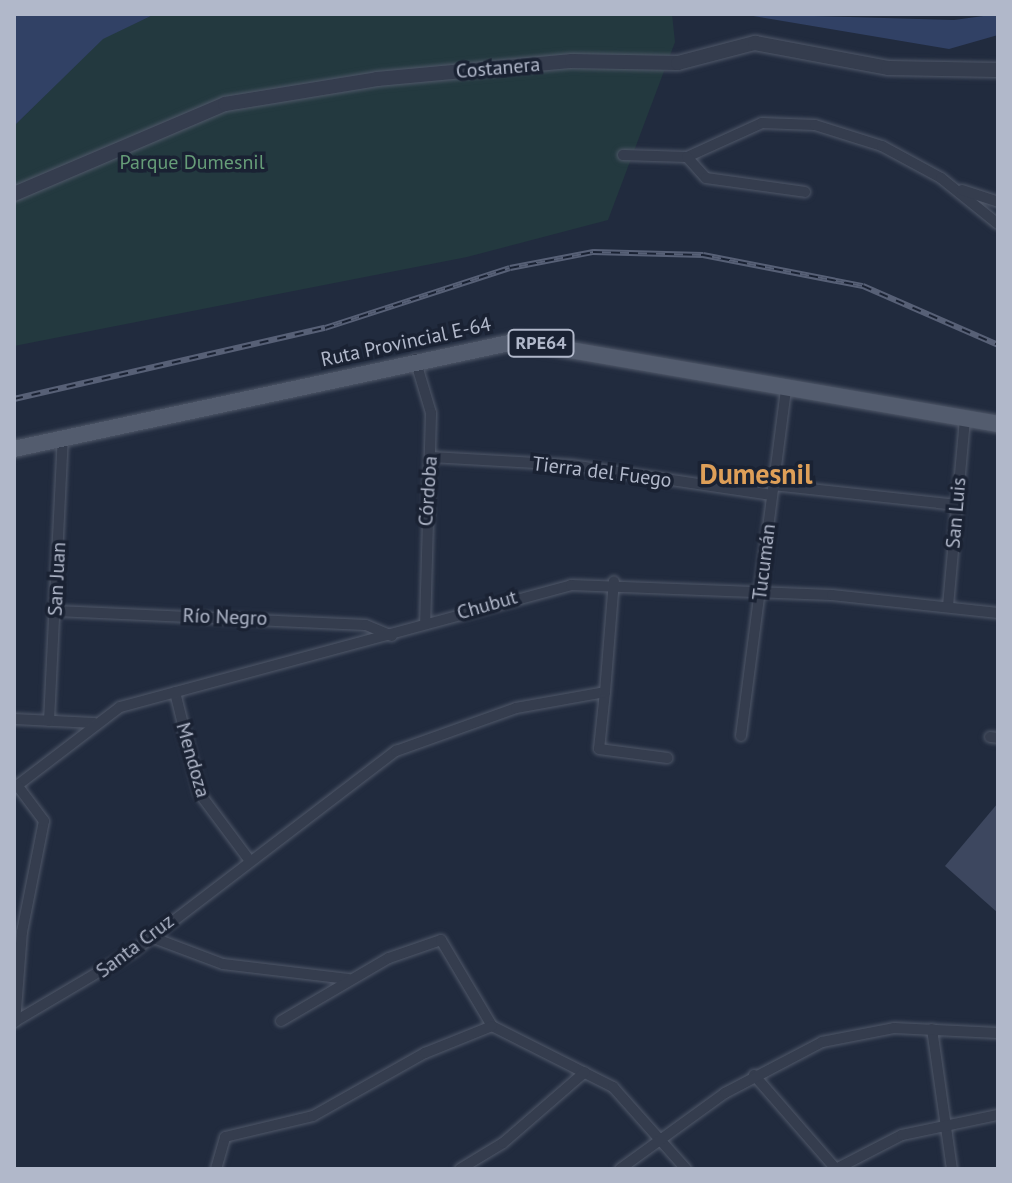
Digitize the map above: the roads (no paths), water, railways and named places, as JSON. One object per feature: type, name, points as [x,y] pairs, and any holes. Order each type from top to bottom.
[{"type":"main road","name":"Ruta Provincial E-64","points":[[14,449],[415,359],[536,342],[786,389],[998,424]]},
{"type":"street","name":"Costanera","points":[[14,194],[225,104],[377,79],[572,61],[678,63],[766,43],[898,69],[998,70]]},
{"type":"street","points":[[623,155],[687,157],[745,127],[794,122],[882,146],[959,189],[998,202]]},
{"type":"street","points":[[687,157],[706,178],[805,192]]},
{"type":"street","points":[[959,189],[998,224]]},
{"type":"street","name":"Córdoba","points":[[415,359],[431,413],[425,624]]},
{"type":"street","name":"Tucumán","points":[[741,736],[786,389]]},
{"type":"street","name":"San Luis","points":[[948,606],[965,419]]},
{"type":"street","name":"San Juan","points":[[49,721],[63,436]]},
{"type":"street","name":"Tierra del Fuego","points":[[431,457],[571,465],[773,490],[957,505]]},
{"type":"street","points":[[614,581],[599,749],[667,758]]},
{"type":"street","name":"Chubut","points":[[16,787],[94,723],[120,707],[392,636],[529,593],[614,581],[948,606],[998,613]]},
{"type":"street","name":"Río Negro","points":[[56,611],[376,626],[392,636]]},
{"type":"street","name":"Mendoza","points":[[175,692],[200,794],[250,861]]},
{"type":"street","name":"Santa Cruz","points":[[14,1022],[151,937],[403,747],[516,708],[605,692]]},
{"type":"street","points":[[14,719],[94,723]]},
{"type":"street","points":[[14,1022],[22,932],[44,821],[16,787]]},
{"type":"street","points":[[151,937],[223,964],[350,979]]},
{"type":"street","points":[[281,1021],[350,979],[441,940],[492,1026],[585,1072],[627,1099],[686,1169]]},
{"type":"street","points":[[216,1169],[225,1137],[313,1116],[425,1053],[492,1026]]},
{"type":"street","points":[[620,1169],[754,1075],[845,1035],[932,1029],[998,1033]]},
{"type":"street","points":[[932,1029],[952,1169]]},
{"type":"street","points":[[460,1169],[510,1137],[585,1072]]},
{"type":"street","points":[[754,1075],[836,1169],[886,1140],[998,1115]]},
{"type":"water","points":[[14,14],[155,14],[103,39],[14,126]]},
{"type":"water","points":[[741,14],[954,20],[998,14],[998,35],[949,49]]},
{"type":"railway","points":[[14,399],[325,328],[510,268],[593,252],[703,255],[863,286],[998,345]]},
{"type":"district","name":"Dumesnil","points":[[756,474]]},
{"type":"park label","name":"Parque Dumesnil","points":[[192,162]]}]
